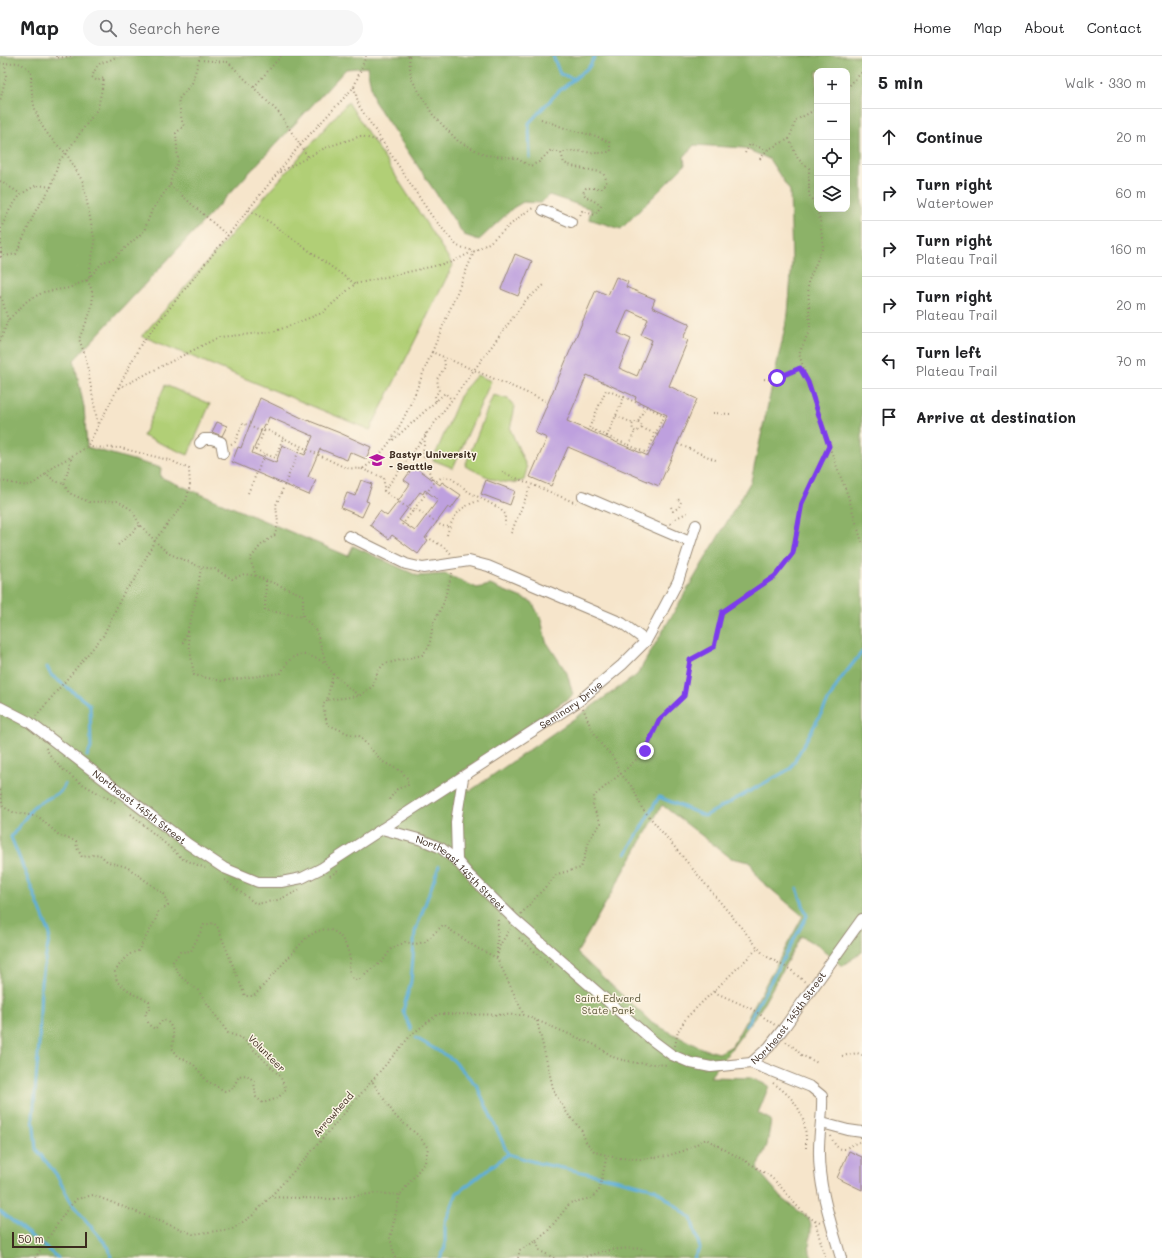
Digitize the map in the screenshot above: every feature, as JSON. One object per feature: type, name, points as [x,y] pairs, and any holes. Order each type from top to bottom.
[{"type":"street","points":[[543,210],[575,223]]},
{"type":"street","points":[[200,443],[204,439],[212,439],[221,442],[223,451]]},
{"type":"street","points":[[583,496],[690,542]]},
{"type":"street","name":"Seminary Drive","points":[[382,829],[411,808],[463,778],[483,762],[579,701],[622,665],[646,641],[678,581],[696,525]]},
{"type":"street","points":[[349,536],[406,564],[423,568],[468,561],[488,566],[622,623],[646,641]]},
{"type":"street","name":"Northeast 145th Street","points":[[0,707],[29,722],[188,844],[224,868],[258,882],[281,882],[302,878],[322,868],[382,829],[422,840],[441,848],[652,1040],[672,1056],[690,1063],[711,1067],[751,1063],[769,1047],[862,919]]},
{"type":"street","points":[[457,861],[456,822],[463,778]]},
{"type":"street","points":[[751,1063],[811,1087],[822,1096],[822,1123],[819,1148],[823,1191],[841,1258]]},
{"type":"street","points":[[822,1123],[862,1132]]},
{"type":"path","points":[[56,56],[56,58],[71,56]]},
{"type":"path","points":[[51,187],[37,185],[21,194],[10,209],[1,228],[0,257],[16,254],[36,210],[51,187],[59,161],[98,108],[104,78],[97,81],[92,77],[97,65],[104,60],[117,56]]},
{"type":"path","points":[[0,341],[8,320],[28,300],[44,292],[69,288],[87,280],[103,262],[113,259],[144,231],[152,210],[170,185],[171,178],[178,162],[176,132],[184,126],[181,119],[182,112],[178,100],[192,82],[200,56]]},
{"type":"path","points":[[254,87],[280,56]]},
{"type":"path","points":[[0,481],[22,486],[35,484],[55,465],[86,447],[146,338],[300,145],[354,87],[366,56]]},
{"type":"path","points":[[409,56],[411,78],[434,115],[458,141],[485,155],[516,158],[530,166],[539,162],[551,150],[561,154],[564,163],[575,168],[591,169],[603,173],[607,181],[602,188],[586,188],[583,193],[586,198],[597,202],[601,206],[595,216],[582,211],[575,223]]},
{"type":"path","points":[[199,60],[228,62],[279,113],[308,157]]},
{"type":"path","points":[[0,63],[5,64],[14,62],[24,64],[31,72],[31,95],[37,118],[50,139],[66,153],[83,182],[95,243],[90,267],[90,278]]},
{"type":"path","points":[[0,101],[5,83],[5,64]]},
{"type":"path","points":[[850,85],[862,72]]},
{"type":"path","points":[[354,87],[359,106],[431,215],[457,246],[474,251]]},
{"type":"path","points":[[760,158],[767,150],[789,139],[796,120],[814,111]]},
{"type":"path","points":[[541,119],[570,130],[596,136],[609,142],[611,151],[601,154],[568,150],[561,154]]},
{"type":"path","points":[[278,173],[327,147],[361,136],[384,143]]},
{"type":"path","points":[[789,139],[798,159],[809,168],[809,195],[815,204],[820,220],[823,247],[808,282],[810,329],[799,354],[829,446],[848,496],[862,542]]},
{"type":"path","points":[[744,153],[750,144],[767,150]]},
{"type":"path","points":[[0,181],[21,194]]},
{"type":"path","points":[[170,185],[228,236]]},
{"type":"path","points":[[118,388],[219,337],[273,332],[322,313],[355,284],[452,262],[489,243],[532,207],[543,210]]},
{"type":"path","points":[[249,210],[271,222],[355,284]]},
{"type":"path","points":[[388,446],[395,434],[432,352],[474,251]]},
{"type":"path","points":[[87,280],[93,289],[92,307],[79,339],[86,355],[98,425]]},
{"type":"path","points":[[384,491],[472,369],[526,300],[544,285]]},
{"type":"path","points":[[0,297],[8,320]]},
{"type":"path","points":[[432,352],[548,402]]},
{"type":"path","points":[[436,401],[435,396],[439,391],[437,379],[445,367],[444,357]]},
{"type":"path","points":[[802,361],[800,368],[808,382]]},
{"type":"path","points":[[764,379],[770,380],[777,378],[800,368]]},
{"type":"path","points":[[606,390],[645,407],[664,415],[647,453],[589,428],[606,390]]},
{"type":"path","points":[[362,469],[371,464],[399,433],[445,393],[451,399]]},
{"type":"path","points":[[607,436],[624,397]]},
{"type":"path","points":[[638,422],[645,407]]},
{"type":"path","points":[[713,413],[730,414]]},
{"type":"path","points":[[616,416],[633,423],[638,422]]},
{"type":"path","points":[[638,422],[641,424],[642,428],[656,435]]},
{"type":"path","points":[[223,451],[235,442],[243,423],[283,438],[301,446],[307,451],[346,468],[362,469],[384,478],[384,491]]},
{"type":"path","points":[[628,445],[634,431],[632,428],[633,423]]},
{"type":"path","points":[[634,431],[640,431],[642,428]]},
{"type":"path","points":[[264,431],[256,450],[275,458],[283,438]]},
{"type":"path","points":[[427,432],[423,452],[424,460],[434,483]]},
{"type":"path","points":[[678,444],[718,461]]},
{"type":"path","points":[[256,576],[250,559],[261,545],[275,535],[278,523],[276,505],[301,446]]},
{"type":"path","points":[[497,958],[500,945],[518,917],[557,874],[581,868],[590,838],[601,822],[593,807],[594,796],[621,774],[645,751],[659,720],[684,696],[690,660],[714,647],[722,612],[775,576],[793,553],[802,503],[829,446]]},
{"type":"path","points":[[29,722],[103,636],[124,592],[135,579],[155,540],[186,501],[190,486],[189,469],[172,461],[121,448],[86,447]]},
{"type":"path","points":[[248,493],[265,454]]},
{"type":"path","points":[[72,456],[64,484],[69,494],[89,502],[118,501],[132,510],[140,525],[161,547],[170,554],[201,567],[215,569],[232,579],[244,574],[256,576],[303,595],[303,617]]},
{"type":"path","points":[[502,472],[530,485],[568,499]]},
{"type":"path","points":[[46,474],[55,481],[64,484]]},
{"type":"path","points":[[402,525],[434,483],[442,478],[451,478],[481,500],[498,508],[505,514],[505,525]]},
{"type":"path","points":[[511,533],[530,485]]},
{"type":"path","points":[[384,491],[413,512]]},
{"type":"path","points":[[671,507],[673,511],[679,507],[681,502],[678,499]]},
{"type":"path","points":[[447,535],[451,525],[462,508],[468,504],[481,500]]},
{"type":"path","points":[[416,508],[442,526],[448,528],[451,525]]},
{"type":"path","points":[[670,525],[676,518],[687,513]]},
{"type":"path","points":[[118,545],[140,525]]},
{"type":"path","points":[[327,700],[360,696],[373,686],[378,671],[384,664],[422,655],[429,647],[433,624],[449,588],[454,563],[450,550],[427,537]]},
{"type":"path","points":[[183,643],[199,585],[201,567]]},
{"type":"path","points":[[266,580],[265,610],[303,617],[316,630],[326,663],[333,674],[360,696]]},
{"type":"path","points":[[187,631],[194,675],[221,681],[281,673],[287,661],[296,655],[312,656],[326,663]]},
{"type":"path","points":[[333,674],[327,700],[323,705],[327,724],[349,734],[360,736],[383,762],[400,771],[408,779],[408,785],[397,789],[388,800]]},
{"type":"path","points":[[579,701],[591,728],[601,744],[613,757],[621,774],[633,788],[642,808],[652,821],[764,955],[783,965],[813,988]]},
{"type":"path","points":[[43,742],[51,758],[72,776],[121,806]]},
{"type":"path","name":"Volunteer","points":[[0,790],[3,807],[20,814],[39,817],[60,836],[76,841],[77,848],[82,857],[99,854],[108,862],[127,867],[164,894],[168,906],[158,912],[156,919],[138,951],[129,953],[120,964],[115,972],[117,982],[136,996],[149,1001],[150,1009],[145,1013],[149,1025],[156,1029],[163,1020],[167,1021],[172,1026],[174,1034],[172,1048],[178,1056],[194,1065],[207,1081],[225,1091],[233,1088],[239,1076],[246,1075],[254,1081],[256,1097],[263,1103],[278,1098],[286,1088],[280,1076],[242,1038],[228,1033],[197,989],[181,977],[172,964],[180,952],[191,951],[204,925],[214,924],[218,928],[245,996],[254,996],[315,930],[327,929],[335,931],[342,938],[349,955],[348,973],[354,980],[361,979],[367,972],[383,961],[391,949],[405,942],[416,944],[425,942],[443,925],[477,948],[497,958]]},
{"type":"path","points":[[127,810],[183,859],[208,869]]},
{"type":"path","points":[[326,878],[339,870]]},
{"type":"path","points":[[220,876],[256,904],[278,900],[306,887]]},
{"type":"path","points":[[502,920],[498,916],[497,958],[524,1015]]},
{"type":"path","points":[[518,917],[527,919]]},
{"type":"path","points":[[506,924],[530,949],[558,972]]},
{"type":"path","points":[[674,1047],[678,1031],[687,1017],[758,948]]},
{"type":"path","points":[[714,992],[759,1012],[778,1029]]},
{"type":"path","name":"Arrowhead","points":[[35,1258],[68,1208],[77,1199],[93,1195],[193,1234],[232,1229],[252,1216],[411,1035],[438,1014],[524,1015],[595,1045],[615,1058],[636,1063],[672,1065],[666,1061]]},
{"type":"path","points":[[537,1021],[554,1092],[569,1116],[581,1129],[586,1142],[595,1152],[641,1159],[667,1156],[686,1150],[706,1140],[768,1175],[776,1182],[791,1201],[815,1221],[833,1227]]},
{"type":"path","points":[[783,1040],[795,1048],[801,1055],[818,1063]]},
{"type":"path","points":[[670,1045],[680,1051]]},
{"type":"path","points":[[842,1056],[857,1053],[862,1055]]},
{"type":"path","points":[[372,1081],[396,1117],[419,1136],[428,1148],[425,1162],[401,1194],[390,1238],[395,1258]]},
{"type":"path","points":[[771,1082],[790,1097],[805,1121],[806,1148]]},
{"type":"path","points":[[822,1123],[833,1142],[840,1149],[846,1149],[849,1146],[862,1142]]},
{"type":"path","points":[[518,1258],[520,1250],[536,1241],[547,1232],[570,1203],[591,1198],[599,1191],[607,1155]]},
{"type":"path","points":[[270,1197],[333,1198],[376,1193],[401,1194]]},
{"type":"path","points":[[815,1221],[825,1258]]},
{"type":"path","points":[[536,1241],[540,1251],[554,1258]]},
{"type":"path","points":[[582,1258],[597,1252],[616,1249],[646,1249]]},
{"type":"green space","name":"Saint Edward State Park","points":[[0,56],[862,56],[862,952],[842,966],[820,947],[801,936],[759,1012],[710,1077],[751,1078],[769,1086],[758,1113],[771,1120],[767,1145],[757,1169],[782,1198],[809,1219],[811,1229],[809,1248],[812,1258],[0,1258]],"holes":[[[367,67],[374,101],[464,235],[479,240],[513,208],[523,202],[541,203],[549,195],[591,209],[589,219],[621,229],[685,165],[684,157],[694,145],[744,148],[769,159],[790,191],[792,262],[788,314],[751,481],[637,675],[470,791],[459,774],[573,695],[567,673],[546,641],[541,619],[532,602],[490,585],[477,588],[446,574],[418,576],[353,546],[348,556],[160,477],[161,468],[87,447],[84,407],[74,360],[346,69]],[[662,805],[731,858],[750,862],[759,879],[803,916],[732,1046],[719,1053],[701,1048],[652,1023],[577,953]]]},
{"type":"green space","points":[[348,102],[453,265],[370,430],[142,336]]},
{"type":"green space","points":[[477,375],[491,381],[453,468],[433,460],[462,392]]},
{"type":"green space","points":[[165,385],[210,404],[188,455],[143,436]]},
{"type":"green space","points":[[493,395],[508,399],[515,407],[510,429],[527,468],[524,480],[509,483],[501,482],[465,466]]},
{"type":"building","points":[[515,254],[532,261],[518,296],[501,289]]},
{"type":"building","points":[[616,277],[628,282],[626,287],[655,299],[652,307],[690,324],[683,338],[688,340],[669,386],[697,399],[659,486],[568,447],[551,486],[530,477],[547,438],[535,433],[596,290],[608,295]],"holes":[[[628,310],[648,319],[641,335],[652,340],[637,376],[619,368],[631,339],[618,333]],[[587,375],[636,397],[635,400],[667,415],[648,456],[567,421]]]},
{"type":"building","points":[[260,398],[302,418],[371,447],[366,459],[350,452],[347,460],[320,449],[308,477],[316,480],[309,495],[232,462],[238,447],[241,448]],"holes":[[[269,417],[313,436],[305,455],[282,445],[276,463],[252,453],[264,424],[266,425]]]},
{"type":"building","points":[[217,422],[227,426],[222,436],[212,432]]},
{"type":"building","points":[[414,466],[440,485],[442,482],[461,495],[451,509],[448,507],[425,538],[428,540],[418,554],[392,535],[389,539],[370,525],[380,511],[387,516],[397,503],[410,484],[404,480]],"holes":[[[425,490],[438,500],[415,531],[399,520],[420,492],[423,494]]]},
{"type":"building","points":[[361,480],[372,484],[366,501],[369,502],[362,517],[341,508],[347,493],[355,496]]},
{"type":"building","points":[[486,480],[515,491],[510,505],[481,494]]},
{"type":"building","points":[[849,1151],[862,1157],[862,1190],[837,1178]]},
{"type":"waterway","points":[[553,56],[560,74],[575,79]]},
{"type":"waterway","points":[[530,158],[529,123],[558,92],[589,67],[595,56]]},
{"type":"waterway","points":[[626,854],[659,797],[705,816],[790,769],[840,680],[862,652]]},
{"type":"waterway","points":[[47,667],[51,675],[90,705],[91,748],[87,756]]},
{"type":"waterway","points":[[65,784],[60,792],[34,806],[11,837],[50,934],[41,982],[39,1043],[33,1117],[36,1149],[56,1174],[72,1204],[109,1248],[111,1258]]},
{"type":"waterway","points":[[411,1029],[403,1011],[411,981],[415,932],[439,866]]},
{"type":"waterway","points":[[746,1026],[807,916],[797,888]]},
{"type":"waterway","points":[[416,1038],[452,1059],[477,1086],[508,1154],[538,1163],[655,1189],[691,1218],[700,1248],[694,1258]]},
{"type":"waterway","points":[[440,1258],[445,1247],[445,1223],[457,1193],[508,1154]]},
{"type":"waterway","points":[[0,1211],[58,1258]]},
{"type":"place","name":"Bastyr University - Seattle","points":[[377,460]]},
{"type":"route","points":[[645,751],[659,720],[684,696],[690,660],[714,647],[722,612],[775,576],[793,553],[802,503],[829,446],[808,382],[800,368],[790,371],[777,378]]}]
